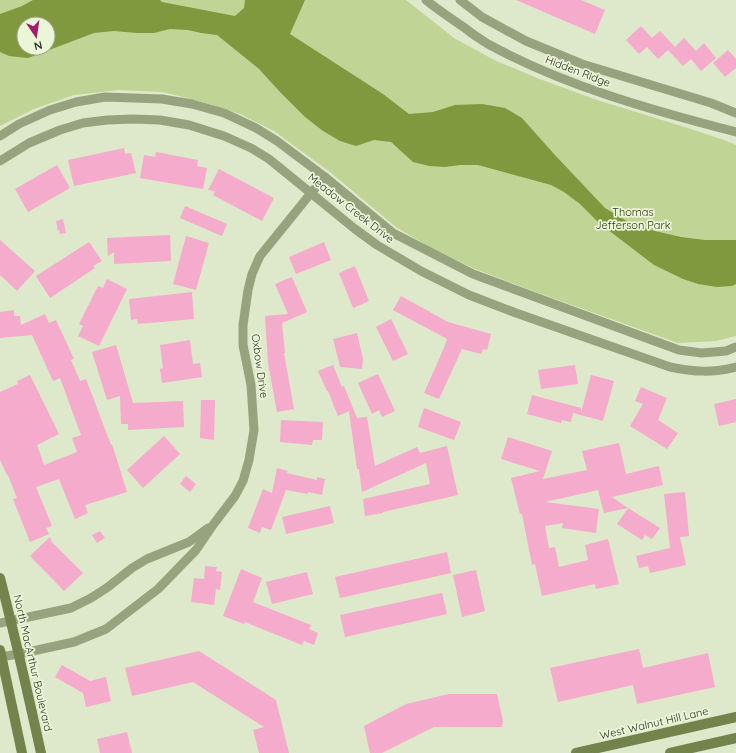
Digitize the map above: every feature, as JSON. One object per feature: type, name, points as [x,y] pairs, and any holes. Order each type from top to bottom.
[{"type":"main road","name":"North MacArthur Boulevard","points":[[0,578],[41,753]]},
{"type":"main road","points":[[1,655],[22,753]]},
{"type":"main road","name":"West Walnut Hill Lane","points":[[576,753],[736,717]]},
{"type":"main road","points":[[670,753],[736,738]]},
{"type":"street","name":"Hidden Ridge","points":[[426,0],[436,9],[487,43],[540,69],[588,89],[655,110],[736,132]]},
{"type":"street","name":"Hidden Ridge","points":[[460,0],[482,17],[526,41],[582,64],[711,103],[736,113]]},
{"type":"street","name":"Meadow Creek Drive","points":[[0,136],[19,124],[44,112],[76,102],[105,97],[162,99],[192,104],[224,113],[256,128],[277,141],[325,177],[394,233],[473,274],[679,350],[702,353],[726,351],[736,347]]},
{"type":"street","name":"Meadow Creek Drive","points":[[0,161],[30,143],[60,130],[83,123],[133,119],[160,120],[189,125],[224,136],[251,148],[269,159],[376,245],[421,271],[469,295],[670,367],[704,372],[736,367]]},
{"type":"street","name":"Oxbow Drive","points":[[1,655],[19,654],[74,642],[106,629],[158,589],[196,550],[235,496],[243,481],[249,460],[254,430],[251,385],[243,345],[242,325],[252,274],[260,256],[325,177]]},
{"type":"street","name":"Oxbow Drive","points":[[0,623],[71,608],[96,595],[132,568],[147,559],[189,542],[213,525]]},
{"type":"green space","name":"Thomas Jefferson Park","points":[[0,0],[406,0],[454,38],[494,60],[537,78],[597,100],[688,128],[736,145],[736,336],[716,341],[678,343],[473,268],[431,248],[396,227],[330,172],[274,131],[240,114],[206,103],[163,92],[119,90],[74,95],[34,109],[0,126]]},
{"type":"shaded area","points":[[33,0],[160,0],[162,2],[235,16],[244,8],[245,0],[305,0],[290,34],[383,94],[409,114],[433,112],[455,105],[482,104],[505,108],[522,118],[605,208],[630,223],[681,237],[705,240],[736,240],[736,284],[732,286],[717,287],[698,284],[683,279],[654,265],[599,223],[580,204],[564,192],[551,185],[478,165],[445,167],[429,166],[413,162],[391,142],[374,140],[356,146],[340,141],[323,131],[305,117],[259,69],[217,35],[188,30],[170,29],[154,33],[114,31],[94,33],[56,47],[56,16],[16,16],[16,56],[33,56],[28,58],[9,56],[0,52],[0,14],[22,6]]},
{"type":"building","points":[[516,0],[581,0],[605,10],[595,34]]},
{"type":"building","points":[[641,26],[652,38],[660,31],[675,47],[684,38],[696,51],[704,43],[716,58],[701,71],[691,59],[683,66],[668,50],[658,59],[647,47],[639,54],[626,40]]},
{"type":"building","points":[[728,50],[736,59],[736,68],[725,77],[713,63]]},
{"type":"building","points":[[124,148],[125,154],[131,153],[136,173],[74,186],[68,160]]},
{"type":"building","points":[[156,152],[198,160],[197,166],[207,168],[203,189],[140,178],[144,155],[155,157]]},
{"type":"building","points":[[57,165],[70,188],[28,212],[15,189]]},
{"type":"building","points":[[219,169],[274,198],[262,221],[213,195],[215,191],[208,190]]},
{"type":"building","points":[[185,206],[227,224],[222,236],[180,218]]},
{"type":"building","points":[[63,219],[66,233],[60,234],[56,221]]},
{"type":"building","points":[[170,235],[171,261],[114,264],[114,252],[108,256],[107,238]]},
{"type":"building","points":[[186,236],[209,243],[196,290],[173,284]]},
{"type":"building","points":[[0,240],[35,271],[17,291],[0,275]]},
{"type":"building","points":[[89,242],[102,261],[93,266],[95,268],[50,298],[36,276]]},
{"type":"building","points":[[324,242],[331,260],[296,274],[289,257]]},
{"type":"building","points":[[355,266],[369,301],[353,308],[339,273]]},
{"type":"building","points":[[292,277],[307,312],[282,323],[284,353],[294,409],[277,412],[268,363],[265,316],[288,314],[275,284]]},
{"type":"building","points":[[107,279],[127,289],[99,346],[78,336],[83,326],[79,324],[98,286],[103,288]]},
{"type":"building","points":[[192,292],[194,319],[138,324],[137,319],[131,320],[129,299]]},
{"type":"building","points":[[401,296],[448,322],[491,334],[487,350],[483,349],[481,354],[462,349],[439,399],[424,393],[447,339],[393,310]]},
{"type":"building","points":[[14,310],[14,316],[20,316],[21,325],[45,314],[49,323],[56,320],[74,359],[71,360],[80,381],[86,379],[111,445],[112,444],[127,492],[85,505],[88,513],[75,519],[59,479],[36,487],[52,526],[46,528],[49,534],[30,542],[13,499],[17,498],[0,460],[0,392],[18,384],[17,381],[30,375],[59,434],[37,445],[44,465],[77,452],[72,438],[81,435],[60,378],[53,381],[32,335],[0,338],[0,312]]},
{"type":"building","points":[[391,319],[408,354],[393,361],[376,327]]},
{"type":"building","points":[[357,333],[363,359],[362,369],[340,367],[333,339]]},
{"type":"building","points":[[190,340],[193,364],[200,363],[202,377],[162,383],[160,369],[163,368],[160,345]]},
{"type":"building","points":[[116,345],[133,403],[183,401],[184,427],[128,430],[128,424],[121,424],[120,396],[107,400],[92,352]]},
{"type":"building","points":[[333,365],[342,387],[344,386],[357,418],[367,417],[375,466],[417,447],[420,453],[447,446],[458,495],[365,516],[363,499],[430,484],[426,463],[362,492],[359,469],[357,469],[349,411],[338,416],[318,371]]},
{"type":"building","points":[[575,365],[578,384],[541,389],[538,370]]},
{"type":"building","points":[[378,374],[395,411],[382,417],[379,410],[372,414],[358,383]]},
{"type":"building","points":[[591,375],[614,381],[603,421],[573,413],[571,422],[562,420],[561,423],[527,414],[532,395],[581,408],[581,413]]},
{"type":"building","points":[[641,387],[667,398],[658,420],[678,433],[667,449],[630,426],[643,404],[635,401]]},
{"type":"building","points":[[736,399],[736,422],[719,426],[714,404]]},
{"type":"building","points":[[201,400],[215,400],[214,440],[200,438]]},
{"type":"building","points":[[424,408],[461,422],[454,440],[418,427]]},
{"type":"building","points":[[281,420],[323,422],[322,440],[313,440],[312,445],[280,442]]},
{"type":"building","points":[[164,436],[180,454],[143,488],[127,470]]},
{"type":"building","points":[[508,437],[552,451],[543,479],[587,470],[582,451],[619,443],[626,474],[659,466],[663,485],[612,497],[628,508],[604,513],[598,490],[545,502],[599,509],[596,533],[562,528],[563,523],[545,526],[549,548],[555,547],[559,567],[588,560],[585,545],[608,539],[619,584],[596,589],[595,584],[542,596],[535,564],[532,565],[522,514],[520,514],[511,478],[540,471],[501,459]]},
{"type":"building","points":[[277,468],[288,471],[287,473],[317,480],[317,477],[325,479],[322,495],[286,490],[271,530],[262,527],[260,533],[248,528],[263,489],[272,493]]},
{"type":"building","points":[[186,476],[196,484],[190,492],[180,484]]},
{"type":"building","points":[[685,492],[689,536],[680,537],[686,565],[650,573],[648,566],[639,568],[636,556],[670,548],[664,494]]},
{"type":"building","points":[[330,506],[334,523],[286,534],[282,517]]},
{"type":"building","points":[[628,508],[660,528],[652,539],[645,535],[642,540],[617,524]]},
{"type":"building","points":[[100,531],[105,538],[97,543],[92,535]]},
{"type":"building","points":[[50,537],[52,542],[83,573],[64,591],[30,556]]},
{"type":"building","points":[[447,552],[451,573],[340,598],[335,577]]},
{"type":"building","points":[[205,566],[217,567],[216,571],[222,572],[220,590],[216,589],[214,605],[191,602],[194,578],[204,579]]},
{"type":"building","points":[[241,569],[262,578],[253,602],[311,625],[309,629],[318,633],[314,645],[304,641],[302,645],[245,622],[244,624],[223,616]]},
{"type":"building","points":[[476,570],[485,611],[462,617],[453,575]]},
{"type":"building","points":[[307,572],[313,594],[272,604],[266,582]]},
{"type":"building","points":[[442,593],[447,614],[345,637],[340,615]]},
{"type":"building","points":[[639,649],[643,668],[708,653],[715,687],[637,704],[633,685],[558,702],[550,668]]},
{"type":"building","points":[[199,651],[276,700],[289,753],[259,753],[253,730],[264,727],[193,682],[132,696],[125,668]]},
{"type":"building","points":[[62,665],[90,681],[106,677],[111,701],[86,707],[83,693],[55,677]]},
{"type":"building","points":[[449,694],[497,694],[503,721],[502,727],[434,727],[382,753],[370,753],[364,726],[406,704]]},
{"type":"building","points":[[127,732],[132,753],[100,753],[97,739]]}]
